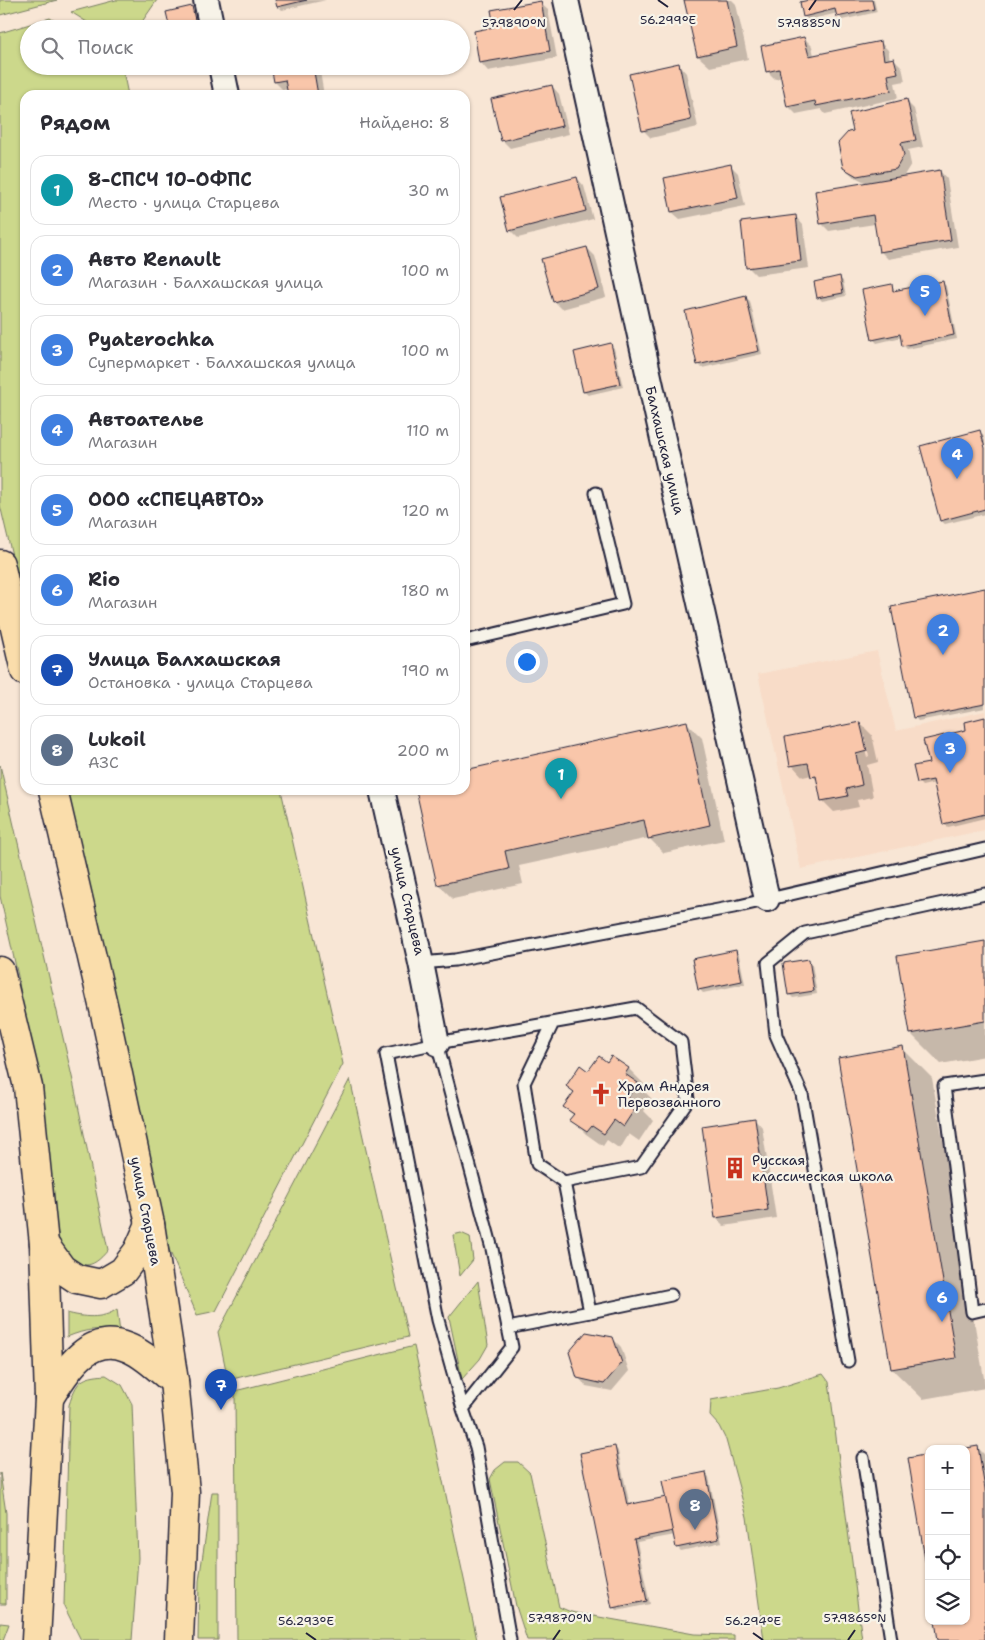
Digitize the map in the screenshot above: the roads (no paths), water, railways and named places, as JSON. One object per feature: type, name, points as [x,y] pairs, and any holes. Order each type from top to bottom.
[{"type":"main road","points":[[0,564],[20,650]]},
{"type":"main road","name":"улица Старцева","points":[[54,795],[104,1009],[150,1224],[174,1381],[185,1492],[179,1640]]},
{"type":"main road","points":[[0,971],[28,1087],[44,1244],[49,1398],[36,1640]]},
{"type":"main road","points":[[44,1244],[62,1269],[77,1279],[101,1284],[123,1270],[138,1251],[150,1224]]},
{"type":"main road","points":[[49,1398],[70,1366],[84,1353],[104,1343],[126,1346],[174,1381]]},
{"type":"street","points":[[206,0],[210,20]]},
{"type":"street","name":"Балхашская улица","points":[[566,0],[767,899]]},
{"type":"street","points":[[223,75],[226,90]]},
{"type":"street","name":"улица Старцева","points":[[383,795],[438,1042]]},
{"type":"lane","points":[[470,640],[623,604],[596,493]]},
{"type":"lane","points":[[421,963],[455,960],[767,899],[985,849]]},
{"type":"lane","points":[[848,1361],[802,1094],[776,1035],[768,963],[805,933],[985,894]]},
{"type":"lane","points":[[510,1640],[476,1446],[463,1409],[438,1320],[386,1054],[438,1042],[636,1008],[681,1042],[688,1100],[641,1166],[564,1182]]},
{"type":"lane","points":[[553,1022],[524,1083],[537,1164],[564,1182],[590,1312]]},
{"type":"lane","points":[[438,1042],[492,1249],[512,1347],[463,1409]]},
{"type":"lane","points":[[985,1080],[944,1086],[972,1312],[985,1309]]},
{"type":"lane","points":[[508,1328],[671,1295]]},
{"type":"lane","points":[[863,1458],[891,1640]]},
{"type":"place","name":"ООО «СПЕЦАВТО»","points":[[925,316]]},
{"type":"place","name":"Автоателье","points":[[957,479]]},
{"type":"place","name":"Авто Renault","points":[[943,655]]},
{"type":"place","name":"Pyaterochka","points":[[950,773]]},
{"type":"place","name":"8-СПСЧ 10-ОФПС","points":[[561,799]]},
{"type":"place","name":"Храм Андрея Первозванного","points":[[601,1094]]},
{"type":"place","name":"Русская классическая школа","points":[[735,1168]]},
{"type":"place","name":"Rio","points":[[942,1322]]},
{"type":"place","name":"Улица Балхашская","points":[[221,1410]]},
{"type":"place","name":"Lukoil","points":[[695,1530]]}]
